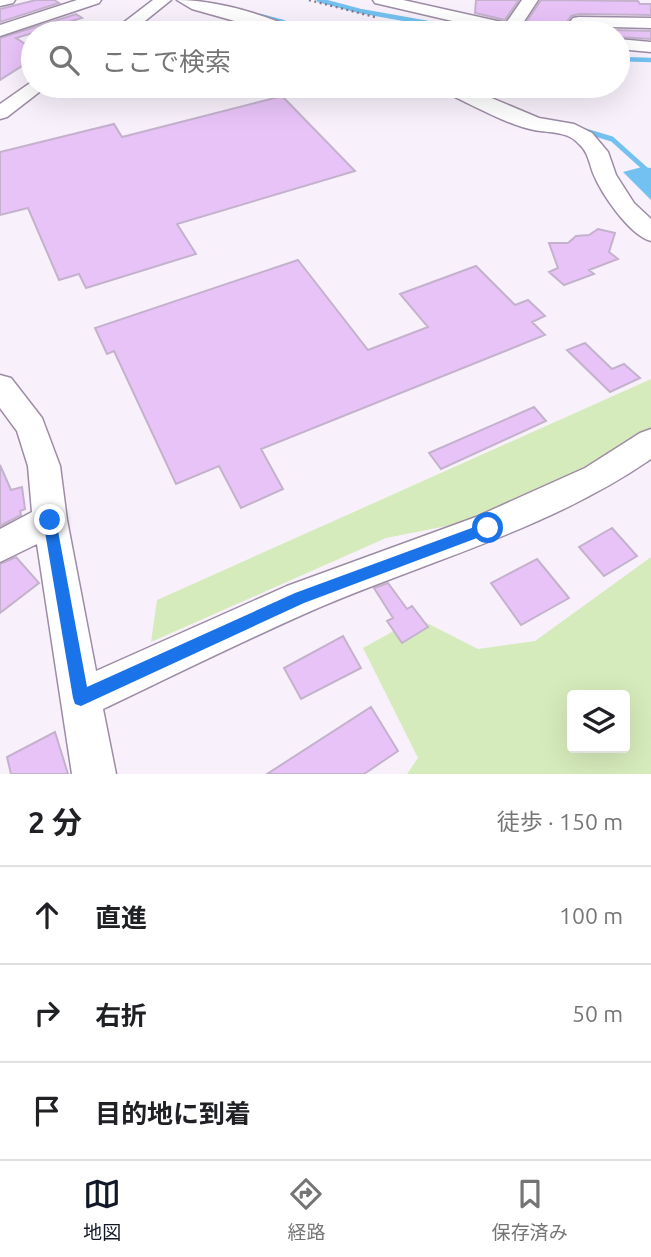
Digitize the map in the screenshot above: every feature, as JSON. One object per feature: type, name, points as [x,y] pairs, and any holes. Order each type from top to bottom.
[{"type":"street","points":[[0,1],[7,0]]},
{"type":"street","points":[[30,21],[93,0]]},
{"type":"street","points":[[135,21],[163,0]]},
{"type":"street","points":[[185,0],[213,12],[259,21]]},
{"type":"street","points":[[381,0],[471,21]]},
{"type":"street","points":[[514,21],[522,5]]},
{"type":"street","points":[[579,20],[603,21]]},
{"type":"street","points":[[630,22],[651,23]]},
{"type":"street","points":[[0,31],[21,24]]},
{"type":"street","points":[[630,45],[651,47]]},
{"type":"street","points":[[0,113],[21,98]]},
{"type":"street","points":[[474,98],[535,124],[566,128],[585,137],[597,152],[605,175],[625,207],[651,233]]},
{"type":"street","points":[[0,386],[31,426],[44,466],[50,520],[94,774]]},
{"type":"street","points":[[81,698],[300,598],[500,523],[597,478],[651,442]]},
{"type":"street","points":[[0,546],[50,520]]},
{"type":"green space","points":[[651,379],[651,428],[570,475],[462,523],[386,538],[151,642],[157,600]]},
{"type":"green space","points":[[651,557],[651,774],[407,774],[418,758],[363,648],[417,618],[478,649],[535,641]]},
{"type":"water","points":[[642,167],[651,168],[651,200],[623,172]]},
{"type":"building","points":[[36,0],[54,0],[59,3],[0,22],[0,9]]},
{"type":"building","points":[[476,0],[519,0],[505,20],[475,13]]},
{"type":"building","points":[[541,0],[638,1],[640,4],[651,4],[651,15],[579,14],[571,16],[568,21],[527,21]]},
{"type":"building","points":[[76,14],[82,18],[72,21],[54,21]]},
{"type":"building","points":[[630,30],[651,31],[651,39],[630,38]]},
{"type":"building","points":[[21,31],[21,36],[16,38],[21,41],[21,67],[0,80],[0,38]]},
{"type":"building","points":[[274,98],[284,98],[355,171],[177,224],[196,254],[86,288],[79,274],[59,280],[28,208],[0,215],[0,152],[114,124],[122,137]]},
{"type":"building","points":[[598,229],[615,233],[609,252],[618,259],[589,270],[594,274],[564,285],[549,272],[558,268],[549,243],[568,243],[576,236],[589,235]]},
{"type":"building","points":[[298,260],[368,350],[428,327],[400,294],[476,266],[515,305],[528,300],[545,316],[532,322],[545,335],[261,449],[283,489],[241,508],[219,466],[176,484],[114,351],[107,354],[95,328]]},
{"type":"building","points":[[585,343],[612,369],[624,364],[640,378],[610,392],[567,350]]},
{"type":"building","points":[[534,407],[546,421],[441,469],[429,453]]},
{"type":"building","points":[[0,465],[11,490],[22,487],[25,509],[20,511],[21,515],[0,526]]},
{"type":"building","points":[[612,528],[637,556],[604,576],[579,547]]},
{"type":"building","points":[[16,557],[39,583],[0,613],[0,564]]},
{"type":"building","points":[[537,559],[569,598],[521,625],[491,583]]},
{"type":"building","points":[[388,583],[407,609],[412,606],[428,627],[402,643],[387,621],[393,618],[374,588]]},
{"type":"building","points":[[343,636],[361,668],[301,699],[284,668]]},
{"type":"building","points":[[371,707],[398,751],[364,774],[267,774]]},
{"type":"building","points":[[55,732],[68,774],[11,774],[7,757]]},
{"type":"waterway","points":[[319,0],[360,11],[416,21]]},
{"type":"waterway","points":[[260,16],[279,21]]},
{"type":"waterway","points":[[630,59],[651,60]]},
{"type":"waterway","points":[[582,130],[612,139],[651,174]]},
{"type":"route","points":[[50,520],[81,698],[300,598],[488,528]]}]
